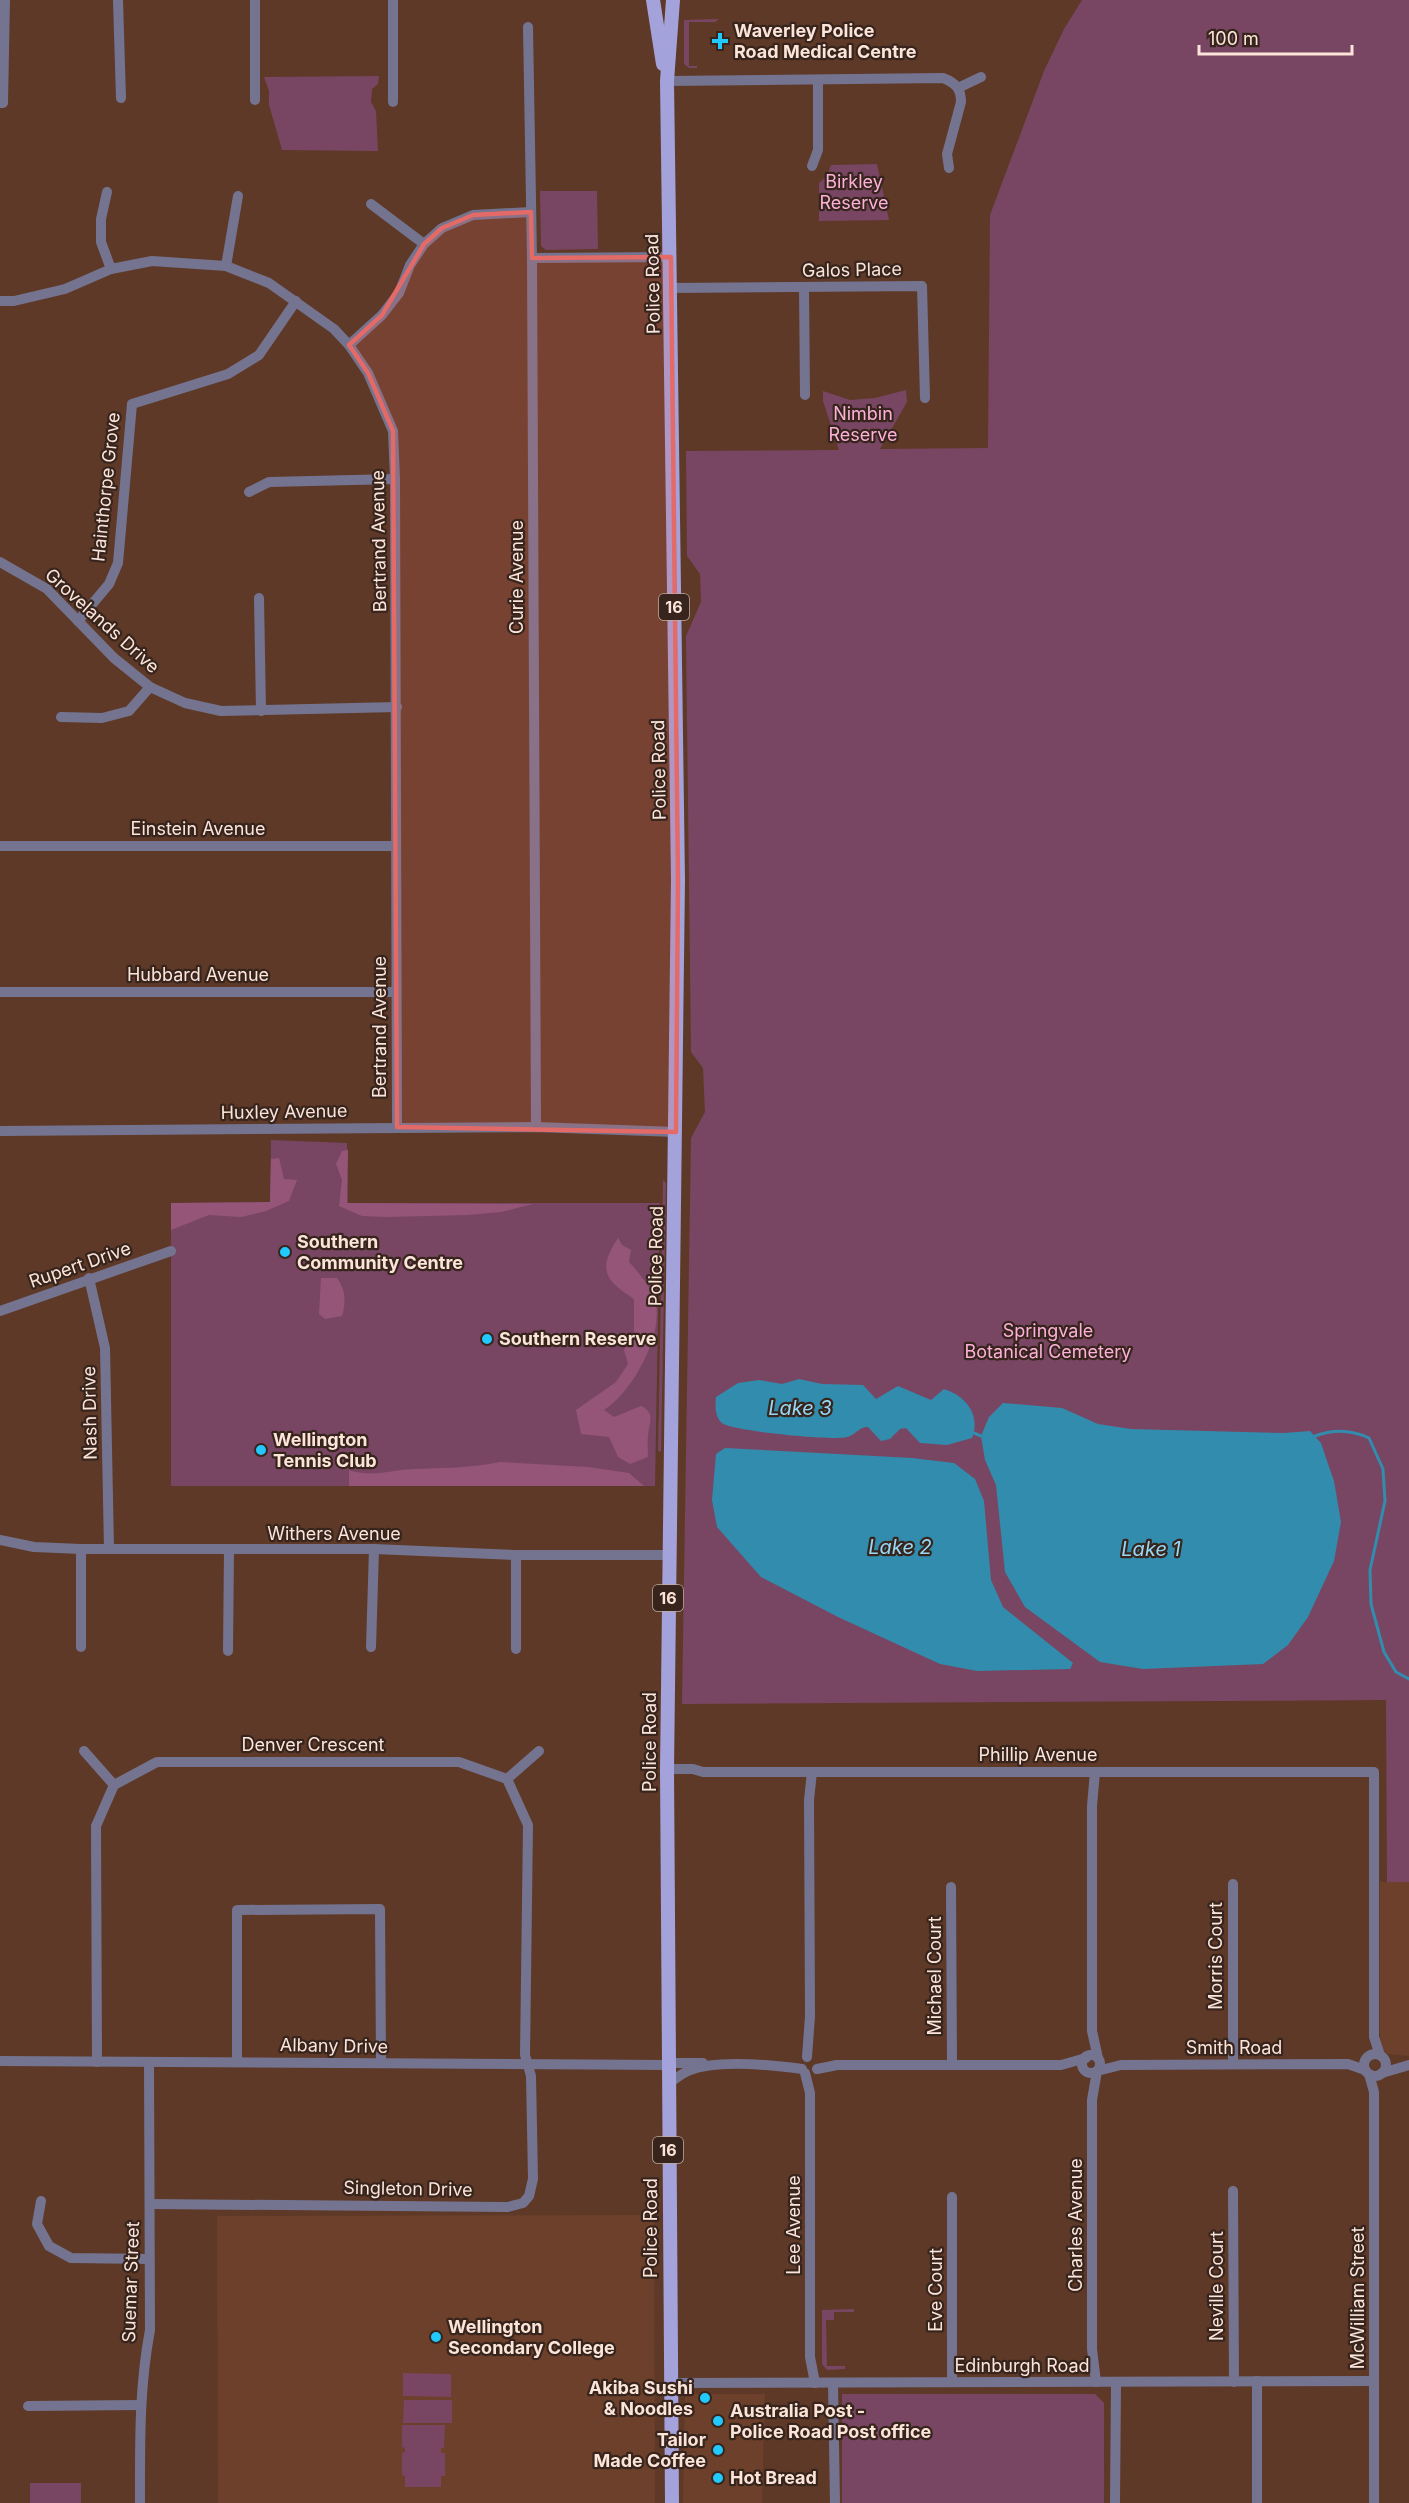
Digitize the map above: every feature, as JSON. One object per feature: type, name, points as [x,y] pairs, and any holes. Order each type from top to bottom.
[{"type":"main road","name":"Police Road","points":[[653,0],[667,81]]},
{"type":"main road","name":"Police Road","points":[[672,2503],[667,1772],[678,880],[667,81],[673,0]]},
{"type":"street","points":[[0,103],[3,103],[2,56],[5,0]]},
{"type":"street","points":[[118,0],[121,98]]},
{"type":"street","points":[[255,0],[255,100]]},
{"type":"street","points":[[393,0],[393,102]]},
{"type":"street","name":"Curie Avenue","points":[[528,27],[532,258],[536,1127]]},
{"type":"street","points":[[958,88],[981,77]]},
{"type":"street","points":[[667,81],[943,78],[954,83],[958,88],[961,102],[947,154],[949,168]]},
{"type":"street","points":[[812,166],[818,150],[818,80]]},
{"type":"street","points":[[107,192],[101,219],[101,242],[111,269]]},
{"type":"street","points":[[226,266],[238,196]]},
{"type":"street","points":[[371,204],[424,244]]},
{"type":"street","points":[[349,345],[382,315],[399,293],[410,265],[424,244],[442,228],[473,215],[531,212]]},
{"type":"street","points":[[532,258],[671,258]]},
{"type":"street","name":"Bertrand Avenue","points":[[0,301],[14,301],[65,289],[111,269],[153,261],[226,266],[269,283],[334,329],[349,345],[368,373],[393,431],[395,479],[397,1127]]},
{"type":"street","name":"Galos Place","points":[[671,288],[922,286],[925,398]]},
{"type":"street","points":[[804,287],[805,396]]},
{"type":"street","name":"Hainthorpe Grove","points":[[78,621],[109,584],[118,563],[132,404],[228,374],[260,355],[296,301]]},
{"type":"street","points":[[249,492],[269,482],[395,479]]},
{"type":"street","name":"Grovelands Drive","points":[[0,562],[47,589],[114,658],[150,687],[185,703],[220,711],[397,707]]},
{"type":"street","points":[[260,598],[261,711]]},
{"type":"street","points":[[61,717],[102,718],[129,711],[150,687]]},
{"type":"street","name":"Einstein Avenue","points":[[0,846],[396,846]]},
{"type":"street","name":"Hubbard Avenue","points":[[0,992],[396,992]]},
{"type":"street","name":"Huxley Avenue","points":[[0,1131],[536,1127],[676,1132]]},
{"type":"street","name":"Rupert Drive","points":[[0,1311],[171,1251]]},
{"type":"street","name":"Nash Drive","points":[[89,1278],[105,1348],[109,1549]]},
{"type":"street","name":"Withers Avenue","points":[[0,1540],[34,1547],[81,1549],[374,1549],[516,1555],[669,1555]]},
{"type":"street","points":[[81,1549],[81,1647]]},
{"type":"street","points":[[371,1647],[374,1549]]},
{"type":"street","points":[[228,1651],[229,1550]]},
{"type":"street","points":[[516,1555],[516,1648]]},
{"type":"street","points":[[84,1751],[114,1785],[96,1826],[97,2062]]},
{"type":"street","points":[[527,2063],[525,2055],[528,1825],[507,1779],[539,1751]]},
{"type":"street","name":"Denver Crescent","points":[[114,1785],[157,1762],[459,1762],[507,1779]]},
{"type":"street","name":"Phillip Avenue","points":[[667,1772],[693,1775],[703,1772],[1374,1772],[1374,2037]]},
{"type":"street","name":"Lee Avenue","points":[[809,1772],[810,2383]]},
{"type":"street","points":[[1091,1772],[1092,2058]]},
{"type":"street","name":"Morris Court","points":[[1233,1884],[1233,2064]]},
{"type":"street","name":"Michael Court","points":[[951,1887],[952,2064]]},
{"type":"street","points":[[237,2062],[237,1910],[380,1909],[381,2063]]},
{"type":"street","points":[[1374,2037],[1385,2065],[1374,2072]]},
{"type":"street","points":[[1374,2037],[1364,2064],[1374,2072]]},
{"type":"street","points":[[1367,2057],[1375,2054],[1408,2065]]},
{"type":"street","name":"Smith Road","points":[[1348,2064],[1367,2057]]},
{"type":"street","name":"Smith Road","points":[[1061,2065],[1092,2058],[1121,2065]]},
{"type":"street","name":"Charles Avenue","points":[[1092,2058],[1083,2065],[1092,2071],[1092,2382]]},
{"type":"street","name":"Albany Drive","points":[[0,2061],[668,2064]]},
{"type":"street","name":"Suemar Street","points":[[140,2503],[140,2405],[143,2367],[150,2330],[149,2062]]},
{"type":"street","name":"Smith Road","points":[[668,2064],[712,2062],[721,2065]]},
{"type":"street","name":"Singleton Drive","points":[[150,2204],[508,2207],[522,2203],[529,2196],[533,2179],[531,2076],[527,2063]]},
{"type":"street","name":"Smith Road","points":[[668,2084],[688,2071],[721,2065],[1061,2065],[1092,2071],[1121,2065],[1348,2064],[1374,2072]]},
{"type":"street","points":[[1374,2072],[1408,2065]]},
{"type":"street","name":"McWilliam Street","points":[[1374,2072],[1374,2503]]},
{"type":"street","name":"Neville Court","points":[[1233,2191],[1234,2382]]},
{"type":"street","name":"Eve Court","points":[[952,2197],[952,2382]]},
{"type":"street","points":[[41,2200],[37,2224],[49,2246],[71,2258],[149,2259]]},
{"type":"street","points":[[1257,2381],[1257,2503]]},
{"type":"street","name":"Edinburgh Road","points":[[671,2383],[1374,2381]]},
{"type":"street","points":[[1115,2503],[1116,2382]]},
{"type":"street","points":[[833,2383],[835,2503]]},
{"type":"street","points":[[28,2406],[140,2405]]},
{"type":"highlighted area","points":[[531,212],[532,258],[671,257],[678,880],[676,1132],[397,1127],[393,431],[368,373],[349,345],[382,315],[424,244],[442,228],[473,215]]},
{"type":"shaded area","points":[[348,1150],[347,1203],[533,1204],[501,1212],[468,1215],[362,1216],[339,1206],[342,1180],[336,1164],[342,1151]]},
{"type":"shaded area","points":[[279,1158],[284,1179],[297,1180],[289,1201],[266,1211],[241,1217],[209,1215],[171,1230],[171,1203],[270,1202],[271,1159]]},
{"type":"shaded area","points":[[618,1238],[622,1245],[631,1250],[629,1262],[655,1299],[657,1319],[649,1349],[634,1378],[614,1402],[604,1410],[614,1417],[641,1406],[649,1412],[648,1457],[630,1464],[618,1457],[609,1437],[581,1434],[576,1410],[616,1382],[628,1364],[624,1350],[634,1334],[634,1299],[616,1286],[607,1273],[606,1266],[611,1249]]},
{"type":"shaded area","points":[[321,1278],[337,1278],[340,1283],[344,1297],[342,1316],[325,1319],[319,1314]]},
{"type":"shaded area","points":[[500,1462],[588,1467],[629,1473],[644,1486],[349,1486],[349,1470],[374,1473],[468,1467]]},
{"type":"shaded area","points":[[1380,1882],[1409,1882],[1409,2056],[1388,2054],[1382,2049],[1380,2040]]},
{"type":"shaded area","name":"Wellington Secondary College","points":[[654,2215],[655,2503],[218,2503],[217,2216]]},
{"type":"shaded area","points":[[685,2394],[765,2394],[762,2503],[683,2503]]},
{"type":"green space","name":"Springvale Botanical Cemetery","points":[[1082,0],[1409,0],[1409,1882],[1387,1882],[1386,1700],[682,1704],[691,1138],[705,1112],[703,1068],[691,1052],[686,636],[701,602],[700,574],[687,556],[686,451],[839,450],[823,401],[823,391],[850,400],[875,398],[906,390],[907,402],[880,449],[988,448],[990,215],[1044,71],[1064,29]]},
{"type":"green space","points":[[719,19],[715,22],[689,22],[689,66],[697,66],[697,68],[689,68],[684,64],[684,20]]},
{"type":"green space","points":[[379,76],[378,84],[372,89],[371,102],[376,111],[378,151],[282,150],[269,105],[269,91],[264,77]]},
{"type":"green space","name":"Birkley Reserve","points":[[877,164],[889,220],[819,221],[819,183],[827,176],[831,165]]},
{"type":"green space","points":[[540,191],[597,191],[598,249],[546,250],[541,246]]},
{"type":"green space","name":"Southern Reserve","points":[[271,1140],[347,1143],[348,1203],[660,1203],[655,1486],[171,1486],[171,1203],[270,1202]]},
{"type":"green space","points":[[663,1180],[666,1183],[661,1452],[658,1451]]},
{"type":"green space","points":[[854,2309],[854,2312],[834,2312],[834,2320],[826,2320],[827,2366],[845,2366],[845,2369],[827,2370],[822,2364],[822,2310]]},
{"type":"green space","points":[[403,2373],[451,2374],[451,2397],[403,2396]]},
{"type":"green space","points":[[842,2394],[1095,2394],[1104,2403],[1104,2503],[842,2503]]},
{"type":"green space","points":[[404,2400],[452,2400],[452,2423],[403,2423]]},
{"type":"green space","points":[[402,2425],[445,2425],[444,2448],[441,2448],[441,2453],[445,2453],[445,2476],[441,2476],[441,2487],[405,2487],[405,2476],[402,2475],[402,2453],[405,2452],[405,2448],[402,2447]]},
{"type":"green space","points":[[30,2483],[81,2483],[81,2503],[30,2503]]},
{"type":"water","name":"Lake 3","points":[[799,1379],[822,1384],[863,1385],[876,1399],[898,1386],[931,1400],[944,1389],[959,1396],[970,1408],[975,1422],[972,1438],[947,1445],[920,1443],[906,1428],[900,1429],[890,1439],[881,1441],[868,1427],[847,1437],[805,1436],[729,1426],[718,1418],[716,1397],[738,1383],[759,1380],[782,1384]]},
{"type":"water","name":"Lake 1","points":[[1003,1403],[1062,1408],[1098,1424],[1131,1429],[1284,1433],[1310,1431],[1321,1443],[1334,1481],[1341,1522],[1334,1561],[1308,1617],[1288,1645],[1263,1664],[1143,1669],[1100,1662],[1025,1607],[1005,1572],[996,1485],[985,1460],[981,1436],[989,1417]]},
{"type":"water","name":"Lake 2","points":[[725,1448],[912,1458],[954,1463],[975,1479],[984,1501],[991,1580],[1003,1607],[1073,1663],[1070,1669],[977,1671],[940,1664],[838,1617],[761,1577],[717,1527],[712,1500],[716,1454]]},
{"type":"waterway","points":[[1315,1436],[1342,1431],[1369,1438],[1383,1469],[1385,1501],[1370,1570],[1371,1604],[1384,1652],[1396,1672],[1409,1679]]},
{"type":"waterway","points":[[974,1433],[981,1436]]},
{"type":"place","name":"Waverley Police Road Medical Centre","points":[[720,41]]},
{"type":"place","name":"Southern Community Centre","points":[[285,1252]]},
{"type":"place","name":"Southern Reserve","points":[[487,1339]]},
{"type":"place","name":"Wellington Tennis Club","points":[[261,1450]]},
{"type":"place","name":"Wellington Secondary College","points":[[436,2337]]},
{"type":"place","name":"Akiba Sushi & Noodles","points":[[705,2398]]},
{"type":"place","name":"Australia Post - Police Road Post office","points":[[718,2421]]},
{"type":"place","name":"Tailor Made Coffee","points":[[718,2450]]},
{"type":"place","name":"Hot Bread","points":[[718,2478]]},
{"type":"park label","name":"Nimbin Reserve","points":[[863,424]]}]
